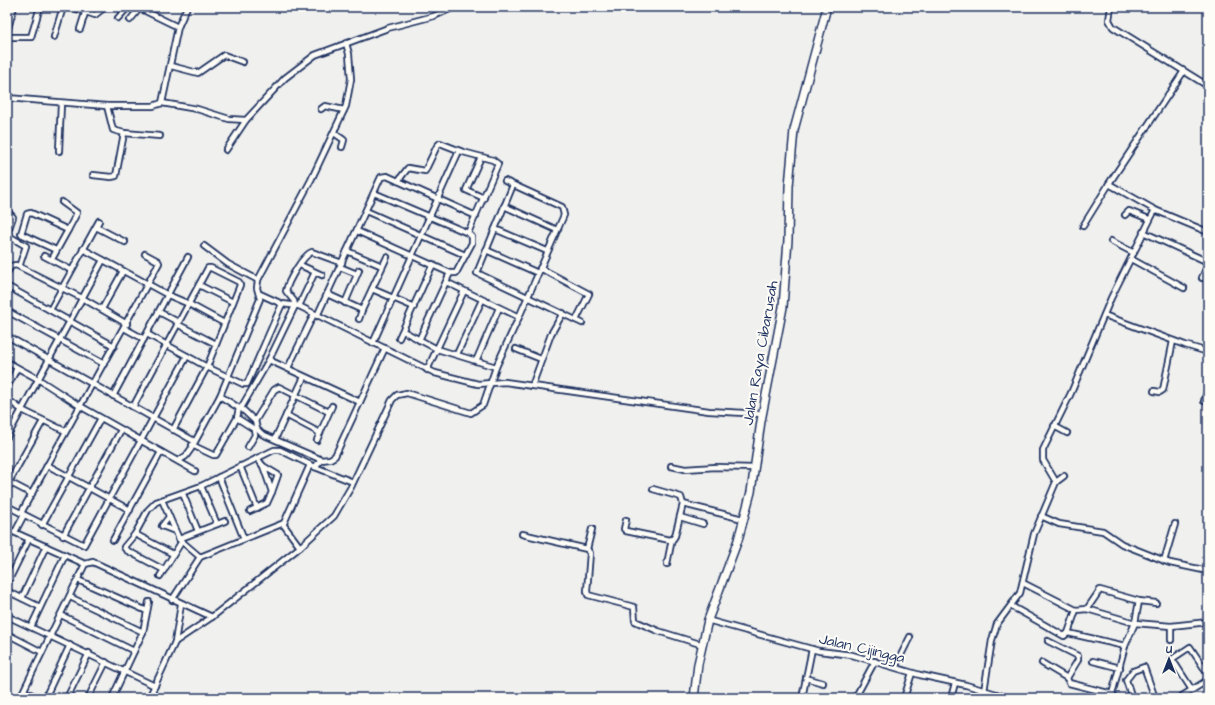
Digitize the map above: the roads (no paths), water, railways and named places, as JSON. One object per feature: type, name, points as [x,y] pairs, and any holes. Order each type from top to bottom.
[{"type":"main road","name":"Jalan Raya Cibarusah","points":[[695,698],[694,674],[700,644],[743,519],[754,468],[760,417],[782,307],[785,271],[787,186],[793,130],[826,7]]},
{"type":"main road","name":"Jalan Raya Cibarusah","points":[[695,698],[698,664],[708,620],[745,519],[755,469],[758,433]]},
{"type":"street","points":[[7,32],[14,7]]},
{"type":"street","points":[[7,37],[31,37],[40,7]]},
{"type":"street","points":[[54,37],[63,7]]},
{"type":"street","points":[[71,7],[86,9],[98,14],[105,7]]},
{"type":"street","points":[[118,18],[128,7]]},
{"type":"street","points":[[162,103],[178,27],[186,7]]},
{"type":"street","points":[[226,150],[246,120],[285,78],[315,54],[388,28],[434,16],[454,7]]},
{"type":"street","points":[[1111,7],[1109,20],[1113,27],[1208,86]]},
{"type":"street","points":[[130,20],[138,8],[178,27]]},
{"type":"street","points":[[80,29],[86,9]]},
{"type":"street","points":[[178,461],[186,456],[220,396],[260,294],[258,280],[334,133],[344,110],[351,84],[349,54],[346,43]]},
{"type":"street","points":[[171,66],[198,73],[224,55],[243,62]]},
{"type":"street","points":[[1083,226],[1108,185],[1184,71]]},
{"type":"street","points":[[7,98],[107,106],[153,106],[162,103],[197,109],[229,119],[246,120]]},
{"type":"street","points":[[59,151],[62,103]]},
{"type":"street","points":[[107,106],[112,130],[124,133],[160,136]]},
{"type":"street","points":[[321,109],[325,106],[344,110]]},
{"type":"street","points":[[93,174],[111,177],[116,176],[124,133]]},
{"type":"street","points":[[334,133],[344,140],[342,147]]},
{"type":"street","points":[[398,181],[408,168],[425,171],[439,143],[443,143],[459,151],[493,160],[498,164],[468,233]]},
{"type":"street","points":[[373,343],[459,151]]},
{"type":"street","points":[[480,157],[466,190],[484,198]]},
{"type":"street","points":[[288,368],[327,294],[382,177],[387,176],[476,216]]},
{"type":"street","points":[[175,642],[212,617],[300,547],[334,516],[354,482],[392,400],[397,395],[407,393],[471,412],[483,404],[496,367],[564,215],[562,207],[505,181]]},
{"type":"street","points":[[514,185],[477,273],[529,296],[582,323]]},
{"type":"street","points":[[1108,185],[1111,185],[1155,210],[1208,232]]},
{"type":"street","points":[[357,231],[433,264],[450,273],[456,272],[465,255],[472,239],[468,233],[374,193]]},
{"type":"street","points":[[52,259],[77,213],[62,202]]},
{"type":"street","points":[[504,206],[557,230]]},
{"type":"street","points":[[1056,482],[1043,460],[1042,454],[1071,393],[1104,314],[1149,219],[1155,210]]},
{"type":"street","points":[[7,211],[12,217],[7,234],[26,246],[20,264]]},
{"type":"street","points":[[366,211],[465,255]]},
{"type":"street","points":[[1125,215],[1129,211],[1149,219]]},
{"type":"street","points":[[56,250],[20,233],[27,214],[31,213],[68,230]]},
{"type":"street","points":[[50,310],[99,221]]},
{"type":"street","points":[[96,227],[125,242]]},
{"type":"street","points":[[495,229],[548,251]]},
{"type":"street","points":[[1143,232],[1208,263],[1202,278]]},
{"type":"street","points":[[1111,241],[1134,253]]},
{"type":"street","points":[[204,246],[228,264],[258,280]]},
{"type":"street","points":[[84,249],[168,295],[224,323]]},
{"type":"street","points":[[486,250],[538,273]]},
{"type":"street","points":[[348,251],[382,266]]},
{"type":"street","points":[[297,306],[286,290],[294,271],[308,254],[312,252],[358,272],[345,303]]},
{"type":"street","points":[[7,540],[11,531],[18,526],[32,494],[65,431],[104,364],[159,262],[145,254]]},
{"type":"street","points":[[44,256],[71,270]]},
{"type":"street","points":[[113,396],[188,257]]},
{"type":"street","points":[[358,320],[387,257]]},
{"type":"street","points":[[1131,259],[1184,288]]},
{"type":"street","points":[[7,437],[103,260]]},
{"type":"street","points":[[300,264],[322,275]]},
{"type":"street","points":[[399,338],[433,264]]},
{"type":"street","points":[[7,273],[11,266],[14,265],[62,288],[102,309],[144,339]]},
{"type":"street","points":[[133,407],[208,268],[211,268],[240,283],[207,367],[173,430]]},
{"type":"street","points":[[540,268],[590,294],[576,320]]},
{"type":"street","points":[[102,309],[123,271]]},
{"type":"street","points":[[315,272],[269,360],[242,406],[242,409],[255,422],[258,431],[322,460],[330,459],[335,456],[384,348]]},
{"type":"street","points":[[419,340],[450,273]]},
{"type":"street","points":[[446,282],[519,317]]},
{"type":"street","points":[[199,285],[233,302]]},
{"type":"street","points":[[7,286],[114,346]]},
{"type":"street","points":[[372,289],[414,307]]},
{"type":"street","points":[[427,370],[464,291]]},
{"type":"street","points":[[260,294],[282,304],[297,306],[427,370],[478,384],[488,389]]},
{"type":"street","points":[[327,294],[362,310]]},
{"type":"street","points":[[457,354],[482,300]]},
{"type":"street","points":[[147,334],[228,378],[243,384],[249,383],[282,304]]},
{"type":"street","points":[[476,361],[499,308]]},
{"type":"street","points":[[7,311],[104,364]]},
{"type":"street","points":[[159,312],[216,344]]},
{"type":"street","points":[[532,386],[551,334],[563,313]]},
{"type":"street","points":[[1104,314],[1173,341],[1208,352]]},
{"type":"street","points":[[403,331],[437,349],[496,367]]},
{"type":"street","points":[[7,336],[93,383],[213,455],[216,455],[237,418],[239,408],[220,396]]},
{"type":"street","points":[[1154,391],[1160,392],[1163,390],[1173,341]]},
{"type":"street","points":[[516,349],[541,358]]},
{"type":"street","points":[[7,506],[84,545],[187,356]]},
{"type":"street","points":[[269,360],[360,402]]},
{"type":"street","points":[[7,362],[121,430],[195,471]]},
{"type":"street","points":[[7,388],[17,368]]},
{"type":"street","points":[[275,439],[304,377]]},
{"type":"street","points":[[488,389],[501,382],[760,417]]},
{"type":"street","points":[[255,422],[276,388],[281,388],[329,412]]},
{"type":"street","points":[[1204,400],[1208,389]]},
{"type":"street","points":[[7,400],[22,410],[65,431]]},
{"type":"street","points":[[317,440],[332,406]]},
{"type":"street","points":[[286,415],[320,432]]},
{"type":"street","points":[[42,525],[101,418]]},
{"type":"street","points":[[237,418],[255,431],[255,435],[248,447]]},
{"type":"street","points":[[32,494],[8,481],[43,420]]},
{"type":"street","points":[[1054,426],[1067,433]]},
{"type":"street","points":[[64,536],[121,430]]},
{"type":"street","points":[[164,570],[125,550],[125,546],[135,534],[150,507],[158,501],[183,494],[257,458],[263,457],[274,450],[280,450],[310,465],[354,482]]},
{"type":"street","points":[[113,540],[161,452]]},
{"type":"street","points":[[257,458],[262,466],[272,492]]},
{"type":"street","points":[[315,467],[322,460]]},
{"type":"street","points":[[48,465],[130,510]]},
{"type":"street","points":[[172,600],[200,557],[283,524],[288,517],[310,465]]},
{"type":"street","points":[[240,466],[257,508]]},
{"type":"street","points":[[250,511],[267,503],[278,475],[262,466]]},
{"type":"street","points":[[671,466],[685,469],[716,467],[754,468]]},
{"type":"street","points":[[983,698],[992,640],[997,624],[1020,593],[1033,540],[1041,516],[1056,482],[1064,476]]},
{"type":"street","points":[[220,477],[244,539]]},
{"type":"street","points":[[201,486],[216,524]]},
{"type":"street","points":[[653,489],[681,497],[683,504],[675,536],[672,539],[667,564]]},
{"type":"street","points":[[183,494],[198,531]]},
{"type":"street","points":[[162,500],[168,517],[180,540],[200,557]]},
{"type":"street","points":[[683,504],[743,519]]},
{"type":"street","points":[[1041,516],[1059,524],[1103,531],[1122,544],[1164,561],[1176,565],[1208,571]]},
{"type":"street","points":[[168,517],[162,526],[175,531]]},
{"type":"street","points":[[680,517],[703,524]]},
{"type":"street","points":[[626,520],[624,529],[626,531],[672,539]]},
{"type":"street","points":[[160,576],[180,540],[198,531],[225,521]]},
{"type":"street","points":[[283,524],[300,547]]},
{"type":"street","points":[[1164,561],[1175,524]]},
{"type":"street","points":[[592,529],[587,549],[590,553],[588,595],[634,607],[635,621],[658,631],[700,644]]},
{"type":"street","points":[[11,531],[85,564],[93,562],[172,600],[212,617]]},
{"type":"street","points":[[135,534],[173,554]]},
{"type":"street","points":[[522,534],[587,549]]},
{"type":"street","points":[[7,584],[29,539]]},
{"type":"street","points":[[22,598],[46,546]]},
{"type":"street","points":[[30,627],[65,555]]},
{"type":"street","points":[[20,698],[85,564]]},
{"type":"street","points":[[78,580],[147,611]]},
{"type":"street","points":[[1023,583],[1076,610],[1087,609],[1134,623],[1171,626],[1208,622]]},
{"type":"street","points":[[1087,609],[1100,590],[1139,601],[1156,603]]},
{"type":"street","points":[[7,591],[40,607]]},
{"type":"street","points":[[70,597],[143,632]]},
{"type":"street","points":[[1042,663],[1067,678],[1071,684],[1114,696],[1125,646],[1134,623],[1139,601]]},
{"type":"street","points":[[112,698],[143,632],[149,602]]},
{"type":"street","points":[[149,698],[175,642],[181,604]]},
{"type":"street","points":[[1011,606],[1063,636],[1067,636],[1076,610]]},
{"type":"street","points":[[61,615],[134,650]]},
{"type":"street","points":[[7,616],[89,653],[155,686]]},
{"type":"street","name":"Jalan Cijingga","points":[[708,620],[812,649],[852,655],[912,673],[985,690],[1010,698]]},
{"type":"street","points":[[1171,626],[1171,640]]},
{"type":"street","points":[[1068,633],[1125,646]]},
{"type":"street","points":[[9,635],[42,652]]},
{"type":"street","points":[[895,667],[910,637]]},
{"type":"street","points":[[1048,641],[1078,656],[1078,660],[1067,678]]},
{"type":"street","points":[[45,698],[70,645]]},
{"type":"street","points":[[1192,690],[1172,659],[1190,647],[1208,674]]},
{"type":"street","points":[[802,698],[812,649]]},
{"type":"street","points":[[67,698],[89,653]]},
{"type":"street","points":[[855,698],[875,661]]},
{"type":"street","points":[[1093,661],[1120,668]]},
{"type":"street","points":[[88,698],[106,662]]},
{"type":"street","points":[[1132,698],[1126,680],[1133,671],[1144,668],[1155,698]]},
{"type":"street","points":[[904,698],[912,673]]},
{"type":"street","points":[[806,678],[823,684]]},
{"type":"street","points":[[1179,698],[1208,680]]},
{"type":"street","points":[[951,698],[955,683]]},
{"type":"street","points":[[24,691],[39,698]]}]
